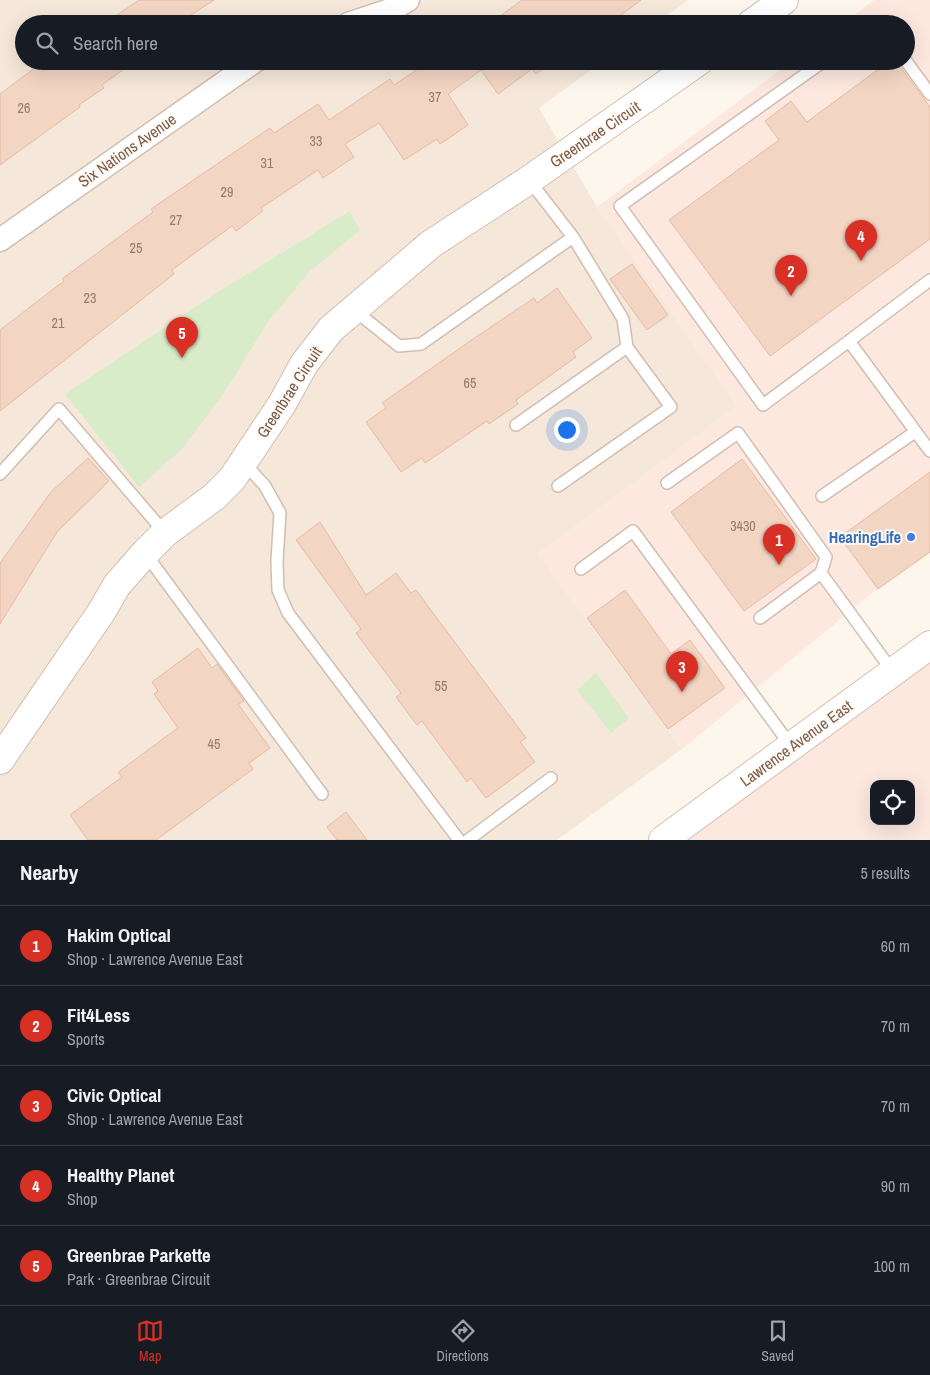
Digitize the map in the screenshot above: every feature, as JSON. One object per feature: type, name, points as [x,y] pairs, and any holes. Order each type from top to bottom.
[{"type":"street","points":[[375,15],[393,9],[408,0]]},
{"type":"street","points":[[763,15],[784,0]]},
{"type":"street","name":"Six Nations Avenue","points":[[0,240],[241,70]]},
{"type":"street","name":"Greenbrae Circuit","points":[[0,760],[102,611],[117,585],[165,533],[214,496],[232,479],[282,404],[308,358],[331,329],[431,244],[529,180],[686,70]]},
{"type":"street","name":"Lawrence Avenue East","points":[[662,840],[930,645]]},
{"type":"lane","points":[[811,70],[620,206],[763,405],[930,280]]},
{"type":"lane","points":[[913,70],[930,94]]},
{"type":"lane","points":[[529,180],[573,237],[623,319],[627,347],[671,406],[558,486]]},
{"type":"lane","points":[[353,309],[399,346],[421,344],[573,237]]},
{"type":"lane","points":[[849,342],[930,451]]},
{"type":"lane","points":[[516,425],[627,347]]},
{"type":"lane","points":[[0,474],[59,409],[165,533]]},
{"type":"lane","points":[[822,496],[915,432]]},
{"type":"lane","points":[[667,483],[738,434],[826,557],[821,573],[760,618]]},
{"type":"lane","points":[[244,463],[265,486],[280,513],[277,561],[278,590],[288,613],[459,840]]},
{"type":"lane","points":[[581,569],[633,531],[791,746]]},
{"type":"lane","points":[[145,553],[322,794]]},
{"type":"lane","points":[[821,573],[893,672]]},
{"type":"lane","points":[[468,840],[551,778]]},
{"type":"shaded area","points":[[0,0],[688,0],[667,15],[15,15],[15,70],[591,70],[539,108],[597,207],[737,406],[538,554],[682,749],[557,840],[0,840]]},
{"type":"shaded area","points":[[874,0],[930,0],[930,551],[871,594],[682,749],[538,554],[737,406],[597,207],[780,70],[915,70],[915,15],[854,15]]},
{"type":"shaded area","points":[[930,645],[930,840],[663,840]]},
{"type":"green space","points":[[350,211],[360,230],[309,272],[268,322],[223,394],[182,449],[139,487],[65,394],[210,297]]},
{"type":"green space","points":[[596,673],[629,718],[611,733],[577,690]]},
{"type":"building","points":[[139,0],[214,0],[191,15],[117,15]]},
{"type":"building","points":[[522,0],[641,0],[621,15],[502,15]]},
{"type":"building","points":[[32,70],[123,70],[102,85],[104,88],[79,105],[80,107],[0,165],[0,94]]},
{"type":"building","points":[[416,70],[481,70],[448,94],[468,125],[440,144],[437,139],[404,160],[379,123],[345,144],[354,157],[323,178],[318,170],[261,208],[263,211],[236,231],[232,226],[172,270],[174,274],[0,411],[0,330],[64,281],[62,279],[153,212],[151,209],[270,128],[274,133],[318,104],[329,120],[390,79],[394,85]]},
{"type":"building","points":[[481,70],[531,70],[498,94]]},
{"type":"building","points":[[533,70],[542,70],[536,74]]},
{"type":"building","points":[[877,70],[902,70],[930,107],[930,239],[770,356],[669,220],[779,140],[765,121],[791,101],[807,122]]},
{"type":"building","points":[[632,264],[668,315],[647,330],[610,279]]},
{"type":"building","points":[[557,288],[592,338],[573,352],[576,357],[516,400],[518,404],[489,424],[487,421],[425,463],[422,458],[401,472],[366,422],[386,408],[382,403],[534,298],[537,303]]},
{"type":"building","points":[[88,458],[109,481],[57,532],[0,624],[0,563],[51,492]]},
{"type":"building","points":[[742,459],[816,559],[744,611],[671,512]]},
{"type":"building","points":[[930,472],[930,552],[878,589],[840,537]]},
{"type":"building","points":[[320,522],[366,595],[396,573],[411,593],[416,590],[526,738],[520,742],[535,762],[486,798],[471,778],[467,782],[422,721],[417,725],[396,697],[401,693],[356,633],[361,629],[296,540]]},
{"type":"building","points":[[625,590],[671,654],[690,640],[725,688],[668,729],[587,618]]},
{"type":"building","points":[[198,648],[212,668],[217,664],[244,701],[238,704],[270,748],[249,763],[253,769],[156,840],[88,840],[70,815],[122,777],[118,772],[178,728],[154,694],[158,691],[152,682]]},
{"type":"building","points":[[346,812],[367,840],[337,840],[327,827]]},
{"type":"place","name":"Healthy Planet","points":[[861,261]]},
{"type":"place","name":"Fit4Less","points":[[791,296]]},
{"type":"place","name":"Greenbrae Parkette","points":[[182,358]]},
{"type":"place","name":"HearingLife","points":[[911,537]]},
{"type":"place","name":"Hakim Optical","points":[[779,565]]},
{"type":"place","name":"Civic Optical","points":[[682,692]]}]
